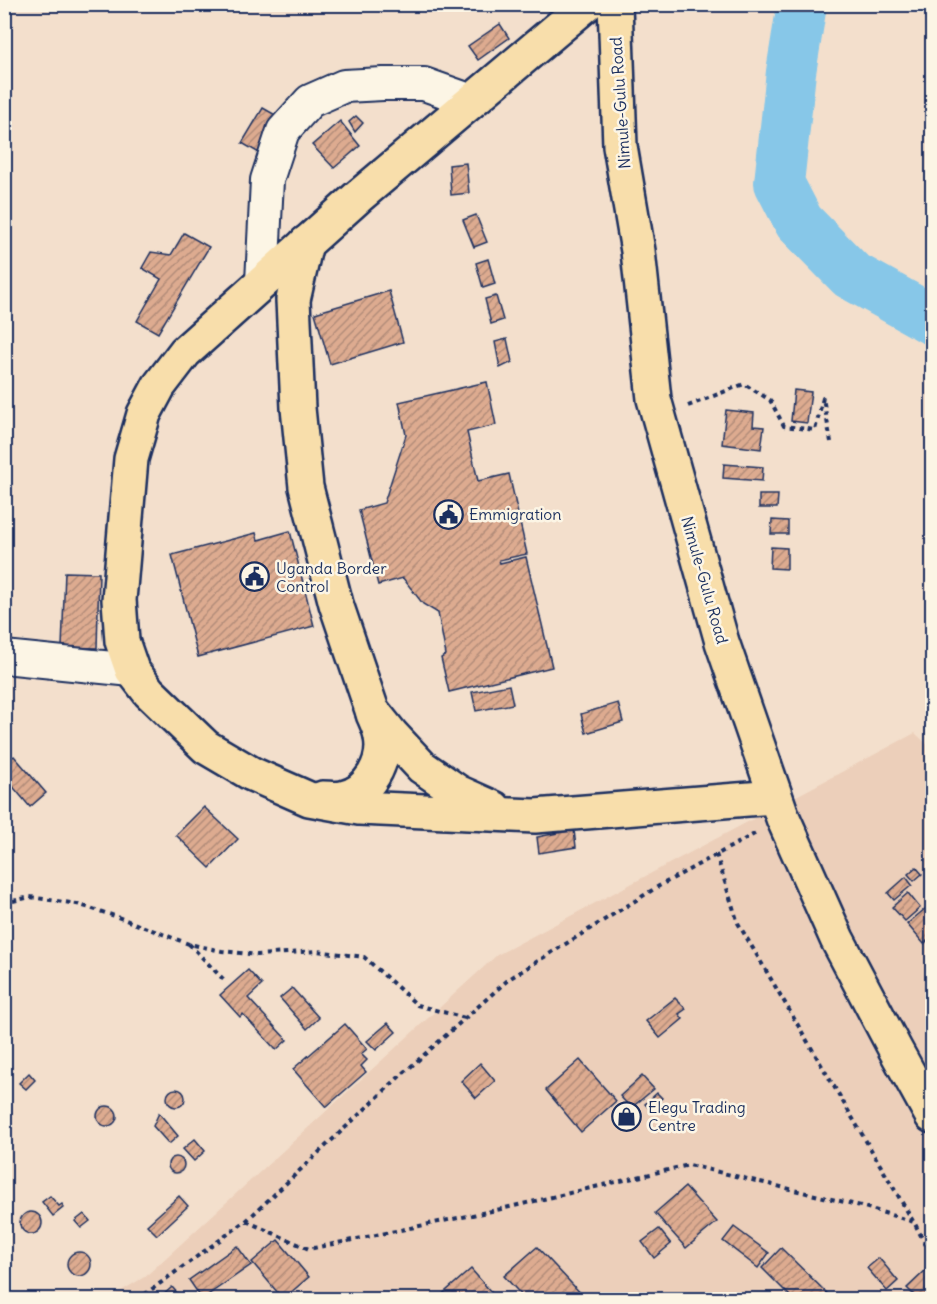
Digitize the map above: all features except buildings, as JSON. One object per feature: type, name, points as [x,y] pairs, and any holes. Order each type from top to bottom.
[{"type":"main road","points":[[587,4],[383,174],[185,352],[159,386],[144,414],[131,459],[119,600],[122,642],[132,670],[149,692],[206,747],[252,774],[309,799],[359,807],[535,816],[778,808]]},
{"type":"main road","name":"Nimule-Gulu Road","points":[[615,4],[620,146],[638,251],[654,399],[722,642],[778,808],[837,939],[933,1116]]},
{"type":"main road","points":[[293,300],[306,243]]},
{"type":"main road","points":[[262,282],[272,278],[283,279],[290,287],[293,300],[298,408],[306,487],[336,604],[381,736],[382,751],[379,765],[372,778],[359,790],[343,798],[309,799]]},
{"type":"main road","points":[[372,710],[422,767],[458,792],[509,815]]},
{"type":"lane","points":[[262,282],[267,180],[283,131],[310,101],[344,86],[383,84],[424,84],[472,100]]},
{"type":"lane","points":[[4,657],[132,670]]},
{"type":"path","points":[[660,416],[744,384],[770,400],[784,426],[815,430],[823,398],[831,442]]},
{"type":"path","points":[[137,1299],[246,1221],[398,1078],[509,979],[659,886],[716,855],[778,808]]},
{"type":"path","points":[[716,855],[738,923],[933,1257]]},
{"type":"path","points":[[4,903],[30,897],[78,904],[189,944],[257,955],[318,951],[364,957],[417,1005],[466,1018]]},
{"type":"path","points":[[189,944],[224,980]]},
{"type":"path","points":[[246,1221],[309,1249],[501,1209],[689,1165],[861,1206],[914,1222]]},
{"type":"shaded area","name":"Elegu Trading Centre","points":[[915,733],[932,749],[932,1299],[106,1300],[146,1276],[497,955]]},
{"type":"waterway","points":[[802,4],[791,72],[779,183],[799,222],[851,275],[932,320]]},
{"type":"place","name":"Emmigration","points":[[448,514]]},
{"type":"place","name":"Uganda Border Control","points":[[255,577]]},
{"type":"place","name":"Elegu Trading Centre","points":[[627,1116]]}]
